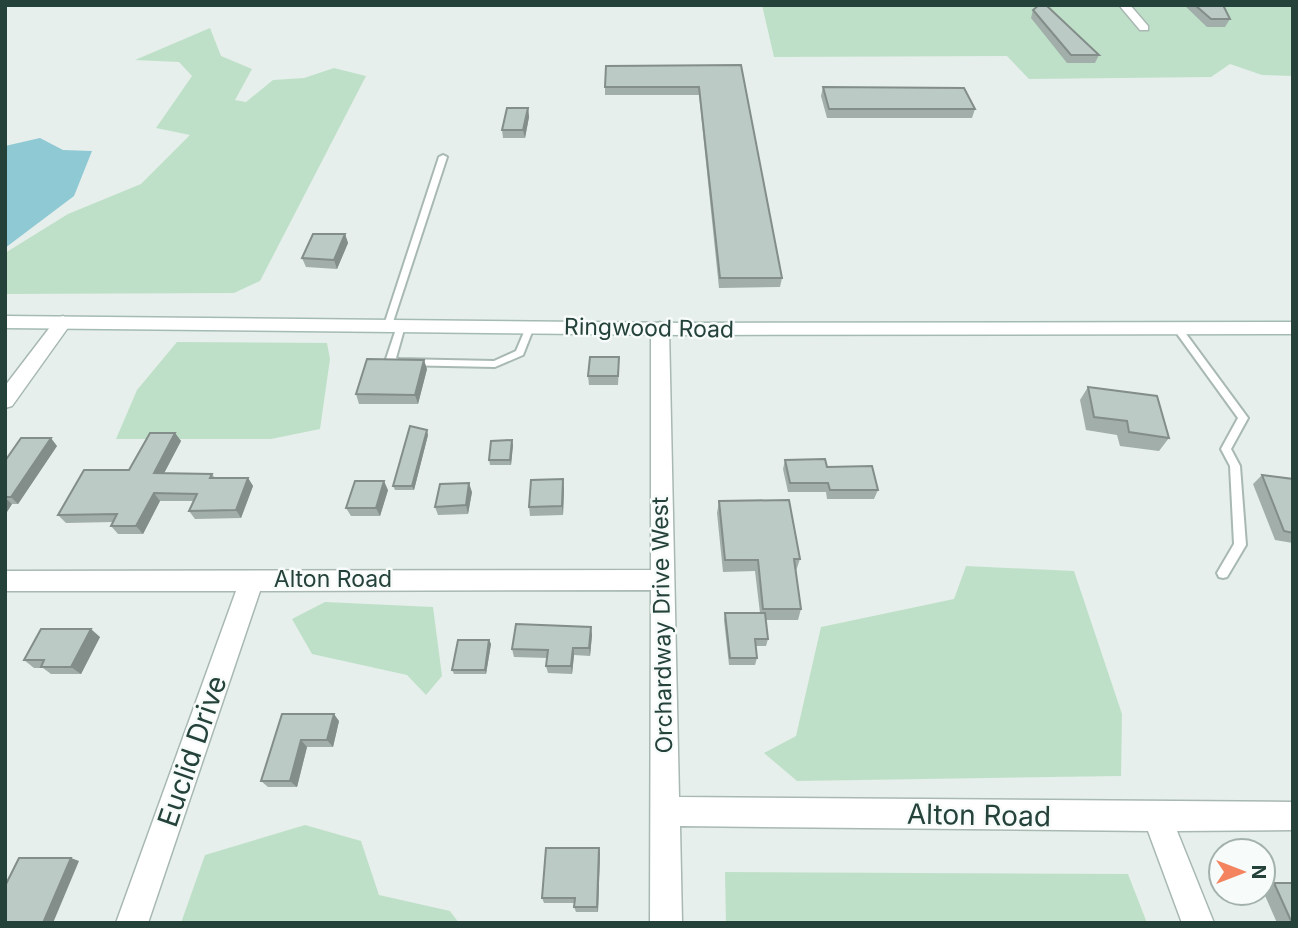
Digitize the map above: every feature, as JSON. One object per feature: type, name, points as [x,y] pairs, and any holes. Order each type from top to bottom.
[{"type":"street","points":[[1124,5],[1144,28]]},
{"type":"street","name":"Ringwood Road","points":[[5,322],[660,328],[1293,328]]},
{"type":"street","points":[[5,401],[63,322]]},
{"type":"street","name":"Orchardway Drive West","points":[[660,328],[666,923]]},
{"type":"street","name":"Euclid Drive","points":[[132,923],[252,579]]},
{"type":"street","name":"Alton Road","points":[[5,581],[661,580]]},
{"type":"street","name":"Alton Road","points":[[665,811],[1293,816]]},
{"type":"street","points":[[1157,817],[1198,923]]},
{"type":"lane","points":[[443,157],[395,325],[391,359],[398,362],[495,364],[520,354],[530,327]]},
{"type":"lane","points":[[1178,328],[1243,418],[1226,449],[1235,466],[1240,545],[1223,573]]},
{"type":"green space","points":[[762,5],[1293,5],[1293,76],[1262,75],[1230,64],[1211,77],[1029,79],[1007,56],[774,57]]},
{"type":"green space","points":[[210,28],[221,56],[252,69],[235,100],[246,102],[273,80],[304,78],[334,68],[366,76],[260,281],[234,293],[5,294],[5,253],[68,214],[141,184],[190,135],[156,128],[192,76],[179,62],[135,60]]},
{"type":"green space","points":[[177,342],[327,343],[330,359],[320,429],[271,439],[116,439],[137,390]]},
{"type":"green space","points":[[966,566],[1074,571],[1122,714],[1121,776],[797,781],[764,753],[796,736],[821,627],[954,599]]},
{"type":"green space","points":[[325,602],[433,607],[442,676],[426,695],[407,675],[312,654],[292,619]]},
{"type":"green space","points":[[305,825],[361,841],[379,895],[450,911],[459,923],[181,923],[205,855]]},
{"type":"green space","points":[[725,872],[1128,874],[1147,923],[726,923]]},
{"type":"water","points":[[40,138],[63,150],[92,151],[74,196],[5,248],[5,146]]},
{"type":"building","points":[[1039,5],[1046,5],[1099,55],[1071,55],[1033,10]]},
{"type":"building","points":[[1195,5],[1223,5],[1230,19],[1211,19]]},
{"type":"building","points":[[741,65],[782,278],[720,278],[699,87],[605,87],[606,66]]},
{"type":"building","points":[[823,87],[964,88],[975,109],[829,109]]},
{"type":"building","points":[[507,108],[528,108],[523,130],[502,130]]},
{"type":"building","points":[[313,234],[345,234],[334,260],[302,258]]},
{"type":"building","points":[[590,357],[619,357],[618,376],[588,376]]},
{"type":"building","points":[[367,359],[424,360],[415,395],[356,394]]},
{"type":"building","points":[[1088,387],[1157,396],[1169,438],[1129,432],[1127,421],[1094,417]]},
{"type":"building","points":[[410,426],[427,430],[412,486],[393,486]]},
{"type":"building","points":[[150,433],[175,433],[154,473],[248,478],[236,510],[189,511],[197,494],[154,493],[136,526],[111,526],[117,514],[58,515],[84,470],[129,470]]},
{"type":"building","points":[[21,438],[51,438],[11,497],[5,497],[5,461]]},
{"type":"building","points":[[512,440],[510,460],[489,460],[491,441]]},
{"type":"building","points":[[825,459],[827,467],[872,466],[878,490],[830,490],[828,483],[790,483],[785,460]]},
{"type":"building","points":[[1262,475],[1293,479],[1293,533],[1284,531]]},
{"type":"building","points":[[563,479],[562,506],[529,507],[531,480]]},
{"type":"building","points":[[355,481],[384,481],[376,508],[346,508]]},
{"type":"building","points":[[469,483],[466,505],[435,507],[440,484]]},
{"type":"building","points":[[789,500],[800,559],[794,559],[801,609],[763,609],[758,560],[725,560],[719,501]]},
{"type":"building","points":[[725,613],[765,613],[768,639],[755,639],[757,658],[730,658]]},
{"type":"building","points":[[516,624],[591,627],[589,648],[573,648],[571,666],[546,666],[548,650],[512,649]]},
{"type":"building","points":[[41,629],[91,629],[71,667],[41,667],[44,660],[24,660]]},
{"type":"building","points":[[458,640],[489,640],[485,670],[452,670]]},
{"type":"building","points":[[282,714],[334,714],[327,740],[301,740],[290,781],[261,781]]},
{"type":"building","points":[[546,848],[599,848],[597,907],[574,907],[575,898],[542,898]]},
{"type":"building","points":[[19,858],[71,858],[43,923],[5,923],[5,886]]},
{"type":"building","points":[[1277,883],[1293,883],[1292,923],[1277,890]]}]
